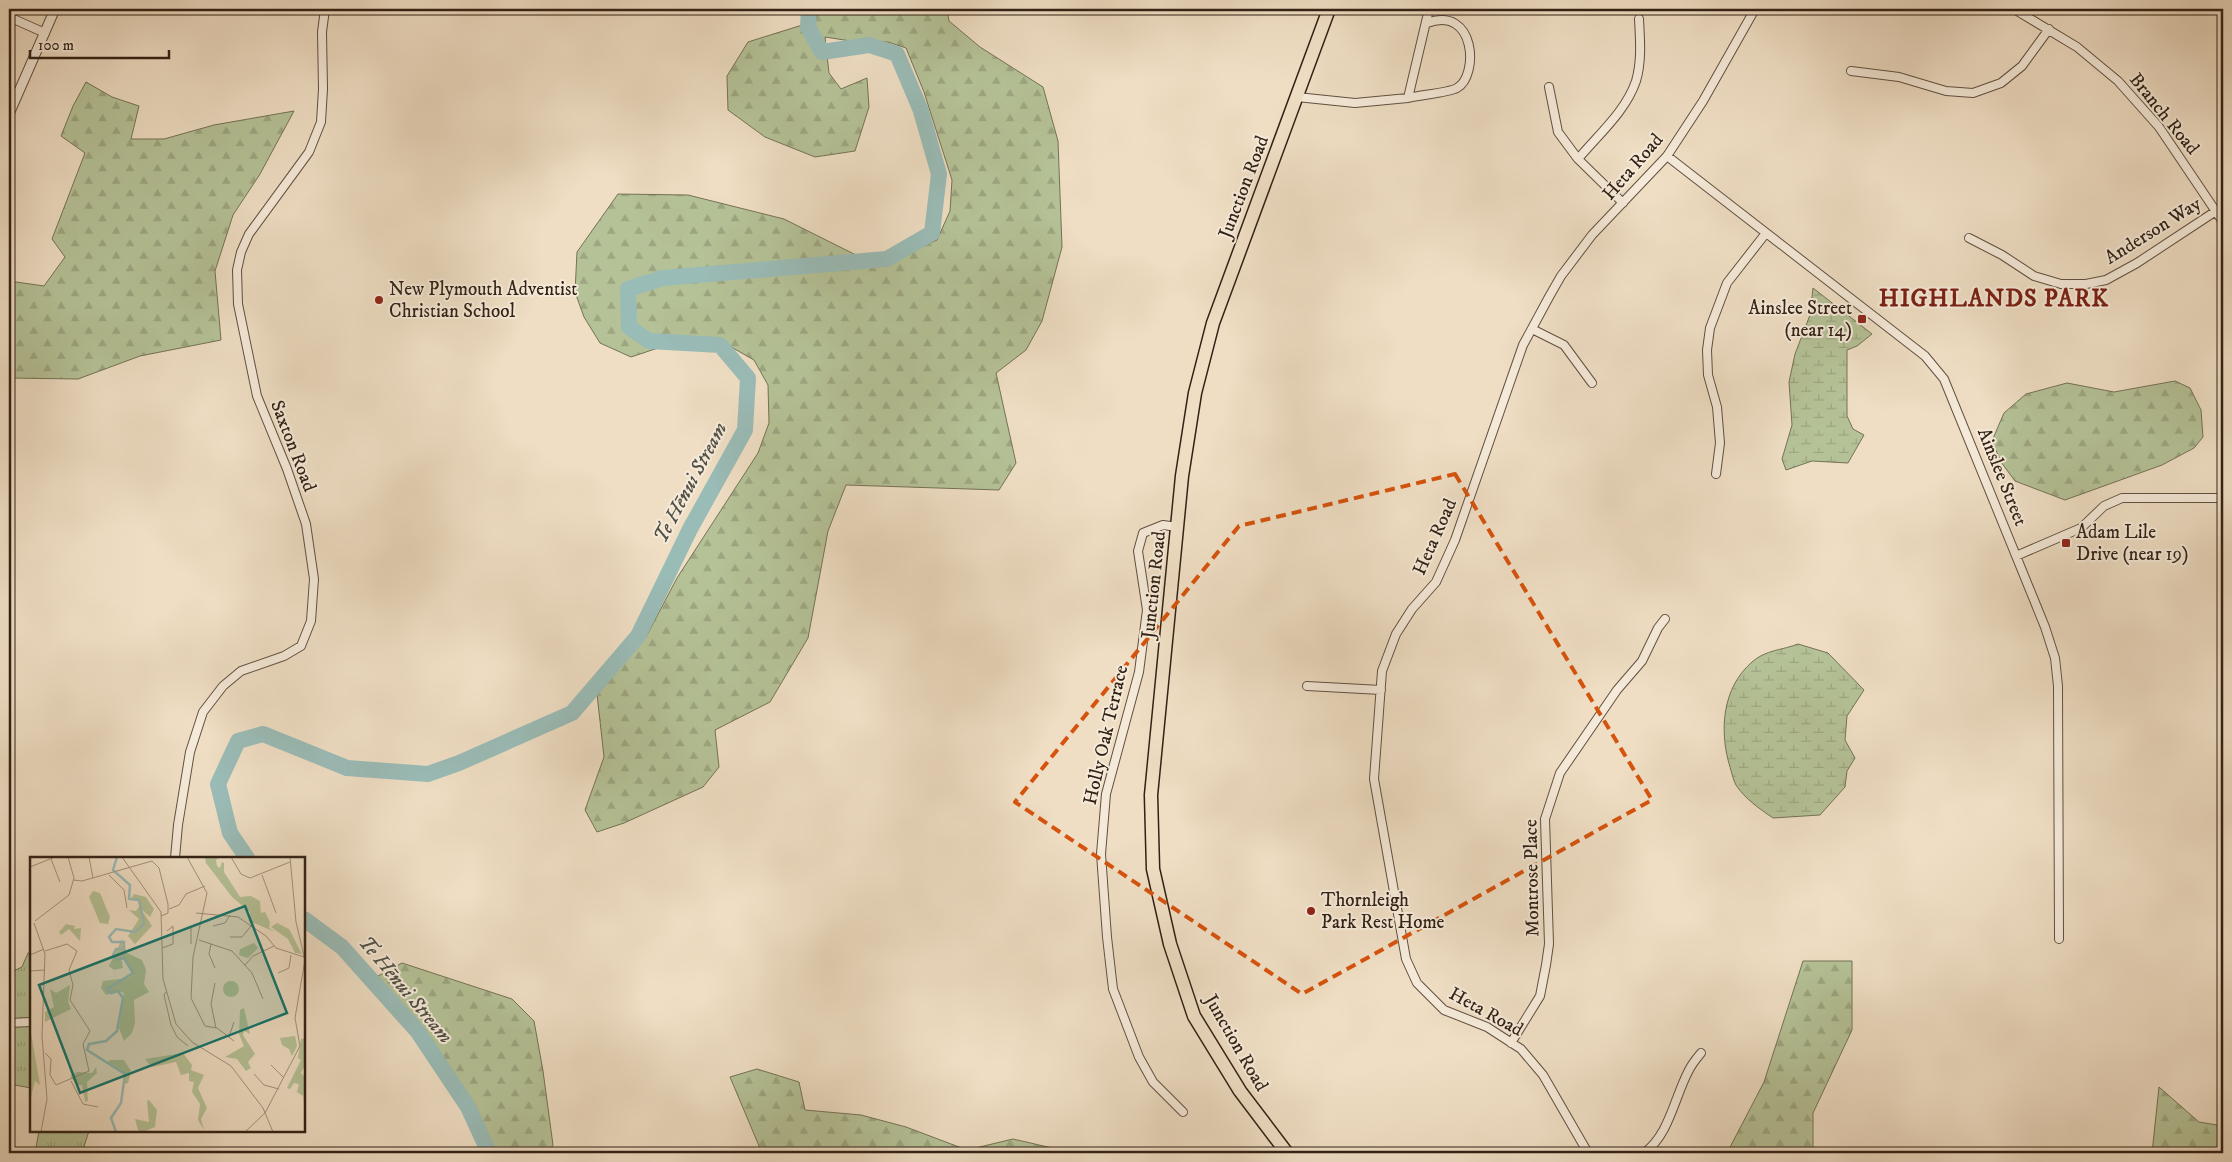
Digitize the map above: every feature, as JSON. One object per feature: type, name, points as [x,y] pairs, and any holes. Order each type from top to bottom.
[{"type":"highway","name":"Junction Road","points":[[1287,1153],[1240,1090],[1194,1016],[1170,944],[1154,870],[1152,795],[1182,476],[1195,393],[1213,323],[1329,9]]},
{"type":"street","points":[[9,114],[55,9]]},
{"type":"street","name":"Saxton Road","points":[[175,857],[178,825],[190,752],[203,712],[223,686],[241,671],[284,656],[301,646],[311,621],[314,579],[306,524],[287,469],[256,396],[238,304],[237,270],[240,252],[249,234],[308,152],[321,122],[324,89],[322,32],[325,9]]},
{"type":"street","points":[[1408,98],[1429,9]]},
{"type":"street","name":"Heta Road","points":[[1588,1153],[1543,1075],[1521,1050],[1487,1027],[1444,1010],[1417,983],[1406,959],[1374,779],[1382,671],[1396,634],[1412,609],[1436,582],[1455,540],[1523,345],[1553,290],[1577,254],[1667,156],[1703,101],[1755,9]]},
{"type":"street","name":"Branch Road","points":[[2014,9],[2077,47],[2118,81],[2159,126],[2223,222]]},
{"type":"street","points":[[9,17],[44,33]]},
{"type":"street","points":[[1578,159],[1626,102],[1633,88],[1640,54],[1639,19]]},
{"type":"street","points":[[1297,97],[1355,103],[1408,98],[1456,89],[1465,80],[1470,51],[1460,25],[1451,21],[1441,20],[1427,23]]},
{"type":"street","points":[[1851,71],[1899,77],[1946,91],[1973,93],[2001,83],[2022,66],[2049,29]]},
{"type":"street","points":[[1548,87],[1558,132],[1578,159],[1624,203]]},
{"type":"street","name":"Ainslee Street","points":[[1667,156],[1925,356],[1939,372],[1948,388],[2051,643],[2057,672],[2060,939]]},
{"type":"street","name":"Anderson Way","points":[[1969,238],[2002,255],[2034,276],[2061,284],[2086,284],[2106,280],[2137,263],[2216,211]]},
{"type":"street","points":[[1716,474],[1720,443],[1717,407],[1708,375],[1707,350],[1710,328],[1727,283],[1766,232]]},
{"type":"street","points":[[1532,329],[1564,345],[1592,383]]},
{"type":"street","points":[[2016,556],[2081,528],[2104,506],[2122,498],[2223,498]]},
{"type":"street","name":"Holly Oak Terrace","points":[[1178,527],[1163,525],[1143,532],[1138,551],[1147,610],[1139,672],[1106,794],[1100,854],[1113,989],[1139,1057],[1153,1082],[1183,1112]]},
{"type":"street","name":"Montrose Place","points":[[1511,1043],[1540,996],[1546,965],[1549,944],[1545,819],[1550,800],[1560,773],[1617,690],[1642,661],[1658,628],[1665,619]]},
{"type":"street","points":[[1307,686],[1381,690]]},
{"type":"street","points":[[9,1022],[30,1022]]},
{"type":"street","points":[[1644,1153],[1653,1147],[1673,1110],[1688,1072],[1701,1053]]},
{"type":"highlighted area","points":[[1455,474],[1652,800],[1302,994],[1015,802],[1239,526]]},
{"type":"green space","points":[[818,9],[947,9],[949,21],[980,47],[1043,87],[1058,141],[1062,247],[1042,321],[1026,350],[996,373],[1016,463],[999,490],[846,485],[828,531],[808,638],[770,702],[715,730],[719,767],[703,787],[624,823],[597,832],[585,810],[604,757],[597,694],[647,635],[677,578],[758,453],[769,423],[768,385],[754,360],[726,344],[682,340],[631,357],[600,343],[584,317],[575,292],[577,252],[618,194],[688,195],[784,219],[864,259],[905,254],[937,240],[950,211],[952,180],[924,92],[906,48],[888,42],[857,42],[825,37],[829,73],[841,89],[867,78],[869,107],[855,151],[815,157],[765,137],[728,110],[727,76],[748,42],[815,21]]},
{"type":"green space","points":[[86,82],[112,97],[139,106],[131,139],[164,139],[214,125],[294,111],[260,174],[233,215],[215,271],[221,340],[140,356],[78,379],[9,378],[9,281],[44,286],[65,257],[52,239],[85,153],[61,136],[73,106]]},
{"type":"green space","points":[[1813,288],[1872,334],[1857,346],[1847,350],[1847,416],[1853,429],[1864,435],[1848,463],[1812,461],[1786,470],[1782,459],[1792,425],[1789,382],[1795,354],[1810,315]]},
{"type":"green space","points":[[2175,381],[2190,388],[2201,410],[2203,437],[2194,448],[2162,465],[2065,500],[2015,481],[2001,462],[1992,441],[2004,413],[2026,394],[2067,383],[2114,392]]},
{"type":"green space","points":[[1798,644],[1828,653],[1864,690],[1847,716],[1845,740],[1855,758],[1847,771],[1845,787],[1820,815],[1773,818],[1748,799],[1735,783],[1725,739],[1726,711],[1734,684],[1752,662],[1768,653]]},
{"type":"green space","points":[[28,953],[30,953],[30,1088],[9,1084],[9,973],[22,967]]},
{"type":"green space","points":[[1803,961],[1852,961],[1852,1030],[1813,1113],[1813,1153],[1727,1153],[1764,1082]]},
{"type":"green space","points":[[402,963],[512,999],[534,1021],[553,1145],[548,1153],[480,1153],[481,1131],[478,1112],[378,976]]},
{"type":"green space","points":[[757,1069],[799,1082],[805,1110],[861,1115],[906,1127],[967,1150],[1013,1139],[1074,1153],[762,1153],[730,1077]]},
{"type":"green space","points":[[2159,1087],[2199,1122],[2223,1126],[2223,1153],[2152,1153]]},
{"type":"green space","points":[[39,1132],[89,1132],[82,1153],[35,1153]]},
{"type":"waterway","name":"Te Hēnui Stream","points":[[246,857],[230,833],[218,784],[238,741],[263,734],[347,768],[428,774],[459,763],[572,713],[638,636],[690,529],[745,430],[748,378],[720,345],[649,341],[629,327],[628,289],[663,278],[887,259],[932,233],[939,174],[921,111],[897,54],[869,45],[822,52],[808,27],[809,9]]},
{"type":"waterway","name":"Te Hēnui Stream","points":[[305,920],[342,947],[418,1032],[468,1107],[489,1153]]},
{"type":"place","name":"New Plymouth Adventist Christian School","points":[[379,300]]},
{"type":"place","name":"Ainslee Street (near 14)","points":[[1862,319]]},
{"type":"place","name":"Adam Lile Drive (near 19)","points":[[2066,543]]},
{"type":"place","name":"Thornleigh Park Rest Home","points":[[1311,911]]},
{"type":"district","name":"HIGHLANDS PARK","points":[[1994,299]]}]
